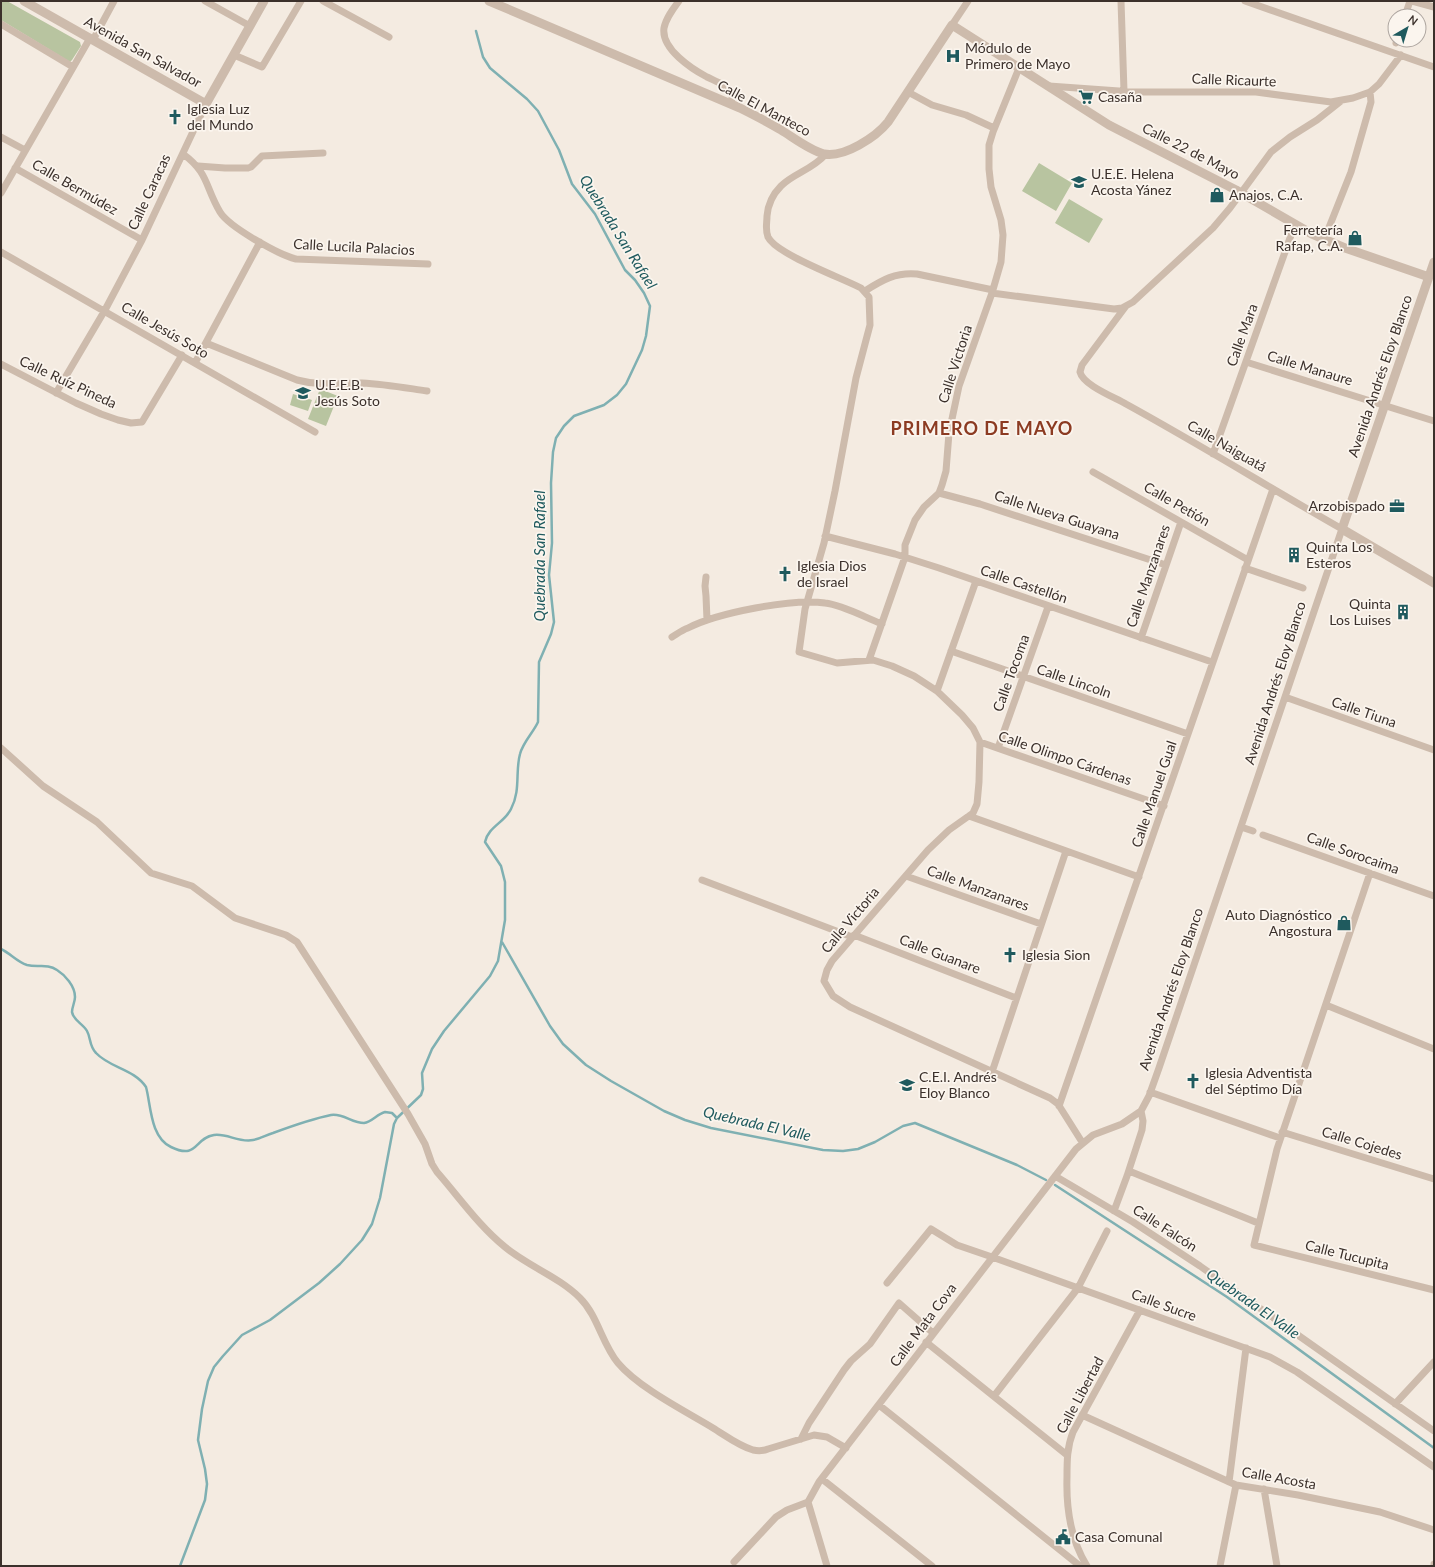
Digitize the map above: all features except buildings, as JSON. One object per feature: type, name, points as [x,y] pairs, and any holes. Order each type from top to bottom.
[{"type":"street","name":"Avenida San Salvador","points":[[24,1],[206,104]]},
{"type":"street","points":[[1,193],[73,67],[114,1]]},
{"type":"street","points":[[205,1],[250,26]]},
{"type":"street","name":"Calle Caracas","points":[[56,393],[105,310],[142,240],[206,104],[264,1]]},
{"type":"street","points":[[234,55],[262,67],[301,1]]},
{"type":"street","points":[[323,1],[389,37]]},
{"type":"street","name":"Calle El Manteco","points":[[489,1],[731,104],[773,125],[812,149],[826,154]]},
{"type":"street","points":[[679,1],[665,25],[664,35],[666,40],[675,54],[682,61],[730,90],[732,94],[731,104]]},
{"type":"street","points":[[807,602],[825,536],[838,477],[856,378],[870,325],[870,302],[865,291],[804,262],[772,242],[767,235],[766,228],[771,200],[786,181],[812,167],[826,154],[840,153],[858,145],[875,135],[888,122],[968,1]]},
{"type":"street","points":[[1121,1],[1124,91]]},
{"type":"street","points":[[1245,1],[1434,67]]},
{"type":"street","points":[[1411,1],[1434,7]]},
{"type":"street","points":[[1,24],[73,67]]},
{"type":"street","name":"Calle 22 de Mayo","points":[[952,25],[1115,128],[1241,193],[1324,240],[1432,278]]},
{"type":"street","name":"Calle Ricaurte","points":[[1047,86],[1124,91],[1256,92],[1321,101],[1341,101],[1370,92],[1379,84],[1401,55]]},
{"type":"street","name":"Calle Victoria","points":[[870,660],[905,557],[905,545],[915,520],[924,507],[939,492],[946,471],[949,433],[959,386],[1001,262],[1003,243],[1001,220],[994,200],[989,176],[989,145],[994,128],[1019,68]]},
{"type":"street","points":[[908,92],[932,106],[966,116],[994,128]]},
{"type":"street","points":[[1324,240],[1354,162],[1370,102],[1370,92]]},
{"type":"street","points":[[865,291],[887,278],[906,273],[917,274],[992,292],[1114,309],[1126,306],[1147,290],[1213,228],[1271,152],[1290,137],[1322,117],[1341,101]]},
{"type":"street","name":"Calle Bermúdez","points":[[1,137],[25,150]]},
{"type":"street","points":[[198,166],[241,169],[251,167],[262,156],[323,153]]},
{"type":"street","name":"Calle Lucila Palacios","points":[[183,154],[198,166],[221,213],[231,222],[280,254],[296,259],[428,264]]},
{"type":"street","name":"Calle Bermúdez","points":[[15,168],[142,240]]},
{"type":"street","name":"Calle Mara","points":[[1213,454],[1295,224]]},
{"type":"street","points":[[195,363],[260,242]]},
{"type":"street","name":"Calle Jesús Soto","points":[[1,252],[105,310],[316,432]]},
{"type":"street","name":"Avenida Andrés Eloy Blanco","points":[[1141,1111],[1150,1092],[1342,529],[1432,278],[1434,262]]},
{"type":"street","name":"Calle Naiguatá","points":[[1126,306],[1082,365],[1080,372],[1082,378],[1091,385],[1213,454],[1434,583]]},
{"type":"street","points":[[206,343],[297,380],[309,383],[365,384],[428,391]]},
{"type":"street","name":"Calle Ruíz Pineda","points":[[1,364],[89,409],[118,420],[131,423],[142,422],[182,355]]},
{"type":"street","name":"Calle Manaure","points":[[1246,362],[1434,421]]},
{"type":"street","name":"Calle Petión","points":[[1093,472],[1248,560]]},
{"type":"street","name":"Calle Manuel Gual","points":[[1059,1106],[1164,806],[1272,489]]},
{"type":"street","name":"Calle Nueva Guayana","points":[[939,492],[1166,565]]},
{"type":"street","name":"Calle Manzanares","points":[[1141,638],[1181,522]]},
{"type":"street","name":"Calle Castellón","points":[[825,536],[905,557],[1212,662]]},
{"type":"street","points":[[1245,568],[1303,588]]},
{"type":"street","points":[[706,577],[705,586],[707,620]]},
{"type":"street","points":[[937,691],[976,581]]},
{"type":"street","points":[[672,637],[707,620],[751,609],[807,602],[827,603],[882,624]]},
{"type":"street","name":"Calle Victoria","points":[[807,602],[799,652],[837,663],[870,660],[892,666],[914,676],[937,691],[962,715],[973,728],[980,742],[981,766],[978,799],[975,809],[969,816],[953,826],[939,839],[853,936],[832,961],[825,975],[826,984],[834,996],[863,1014],[1050,1098],[1059,1106],[1082,1142]]},
{"type":"street","name":"Calle Tocoma","points":[[998,748],[1048,606]]},
{"type":"street","name":"Calle Lincoln","points":[[951,651],[1188,734]]},
{"type":"street","name":"Calle Tiuna","points":[[1285,698],[1434,750]]},
{"type":"street","name":"Calle Olimpo Cárdenas","points":[[980,742],[1164,806]]},
{"type":"street","points":[[1,748],[43,786],[97,822],[151,873],[192,886],[235,918],[286,935],[297,942],[408,1114],[419,1133],[437,1172],[484,1227],[504,1246],[529,1265],[564,1285],[581,1299],[592,1314],[613,1356],[628,1372],[673,1404],[735,1442],[753,1450],[762,1451],[814,1435],[823,1436],[846,1448]]},
{"type":"street","points":[[969,816],[1139,877]]},
{"type":"street","points":[[1241,827],[1253,831]]},
{"type":"street","name":"Calle Sorocaima","points":[[1263,835],[1434,896]]},
{"type":"street","points":[[992,1072],[1066,851]]},
{"type":"street","points":[[1129,1171],[1258,1223],[1268,1179],[1281,1135],[1370,873]]},
{"type":"street","name":"Calle Manzanares","points":[[906,876],[1041,924]]},
{"type":"street","name":"Calle Guanare","points":[[702,880],[1016,998]]},
{"type":"street","points":[[1326,1005],[1434,1049]]},
{"type":"street","name":"Calle Cojedes","points":[[1150,1092],[1281,1135],[1434,1179]]},
{"type":"street","points":[[1114,1211],[1129,1171],[1143,1125],[1141,1111]]},
{"type":"street","name":"Calle Mata Cova","points":[[808,1502],[812,1493],[822,1479],[926,1342],[1082,1142],[1093,1135],[1122,1124],[1141,1111]]},
{"type":"street","name":"Calle Falcón","points":[[1055,1176],[1114,1211],[1200,1266],[1434,1431]]},
{"type":"street","name":"Calle Tucupita","points":[[1258,1223],[1254,1245],[1434,1290]]},
{"type":"street","name":"Calle Sucre","points":[[887,1283],[931,1229],[957,1245],[1270,1357],[1297,1372],[1434,1467]]},
{"type":"street","points":[[994,1396],[1078,1288],[1107,1231]]},
{"type":"street","points":[[801,1439],[809,1423],[844,1370],[851,1361],[870,1344],[899,1303],[933,1333]]},
{"type":"street","name":"Calle Libertad","points":[[1087,1566],[1081,1556],[1068,1515],[1066,1502],[1067,1455],[1069,1442],[1082,1415],[1140,1310]]},
{"type":"street","points":[[926,1342],[1067,1455]]},
{"type":"street","points":[[1220,1566],[1233,1483],[1246,1348]]},
{"type":"street","points":[[1395,1404],[1434,1362]]},
{"type":"street","points":[[879,1405],[1080,1566]]},
{"type":"street","name":"Calle Acosta","points":[[1082,1415],[1233,1483],[1380,1512],[1434,1530]]},
{"type":"street","points":[[822,1479],[932,1566]]},
{"type":"street","points":[[1264,1489],[1277,1566]]},
{"type":"street","points":[[734,1562],[776,1517],[787,1510],[808,1502],[826,1566]]},
{"type":"green space","points":[[1,1],[7,1],[80,42],[81,46],[72,60],[70,62],[1,20]]},
{"type":"green space","points":[[1039,163],[1072,183],[1056,211],[1022,191]]},
{"type":"green space","points":[[1069,199],[1103,219],[1089,243],[1055,223]]},
{"type":"green space","points":[[320,389],[338,396],[326,426],[308,419]]},
{"type":"green space","points":[[293,394],[312,400],[308,411],[290,405]]},
{"type":"waterway","name":"Quebrada San Rafael","points":[[180,1566],[205,1500],[207,1484],[198,1440],[202,1409],[208,1381],[214,1367],[242,1335],[270,1320],[319,1283],[340,1264],[362,1240],[372,1224],[380,1198],[394,1124],[397,1118],[421,1095],[423,1089],[422,1073],[432,1049],[444,1031],[490,976],[498,961],[505,920],[505,882],[501,866],[485,842],[489,832],[505,818],[511,809],[516,795],[520,754],[523,745],[538,722],[539,662],[551,634],[554,622],[549,575],[552,543],[551,483],[553,452],[556,438],[564,426],[574,416],[604,405],[617,395],[626,384],[642,350],[646,336],[650,306],[644,293],[635,280],[625,270],[595,214],[572,184],[559,150],[538,111],[527,99],[490,68],[483,57],[476,31]]},
{"type":"waterway","name":"Quebrada El Valle","points":[[502,942],[550,1026],[563,1044],[586,1065],[664,1111],[685,1120],[711,1128],[823,1150],[843,1151],[858,1149],[875,1142],[903,1126],[915,1123],[1017,1165],[1046,1180]]},
{"type":"waterway","points":[[1,949],[23,964],[50,967],[60,972],[66,978],[75,993],[72,1010],[73,1015],[87,1031],[94,1050],[108,1062],[135,1076],[146,1087],[152,1120],[155,1128],[164,1142],[171,1147],[186,1151],[191,1150],[203,1140],[214,1135],[224,1135],[248,1141],[331,1115],[340,1115],[360,1123],[370,1121],[379,1114],[385,1112],[392,1113],[397,1118]]},
{"type":"waterway","name":"Quebrada El Valle","points":[[1055,1185],[1227,1297],[1434,1448]]},
{"type":"place","name":"Módulo de Primero de Mayo","points":[[953,56]]},
{"type":"place","name":"Casaña","points":[[1086,97]]},
{"type":"place","name":"Iglesia Luz del Mundo","points":[[175,117]]},
{"type":"place","name":"U.E.E. Helena Acosta Yánez","points":[[1079,182]]},
{"type":"place","name":"Anajos, C.A.","points":[[1217,195]]},
{"type":"place","name":"Ferretería Rafap, C.A.","points":[[1355,238]]},
{"type":"place","name":"U.E.E.B. Jesús Soto","points":[[303,393]]},
{"type":"place","name":"Arzobispado","points":[[1397,506]]},
{"type":"place","name":"Quinta Los Esteros","points":[[1294,555]]},
{"type":"place","name":"Iglesia Dios de Israel","points":[[785,574]]},
{"type":"place","name":"Quinta Los Luises","points":[[1403,612]]},
{"type":"place","name":"Auto Diagnóstico Angostura","points":[[1344,923]]},
{"type":"place","name":"Iglesia Sion","points":[[1010,955]]},
{"type":"place","name":"Iglesia Adventista del Séptimo Día","points":[[1193,1081]]},
{"type":"place","name":"C.E.I. Andrés Eloy Blanco","points":[[907,1085]]},
{"type":"place","name":"Casa Comunal","points":[[1063,1537]]},
{"type":"district","name":"PRIMERO DE MAYO","points":[[982,429]]}]
